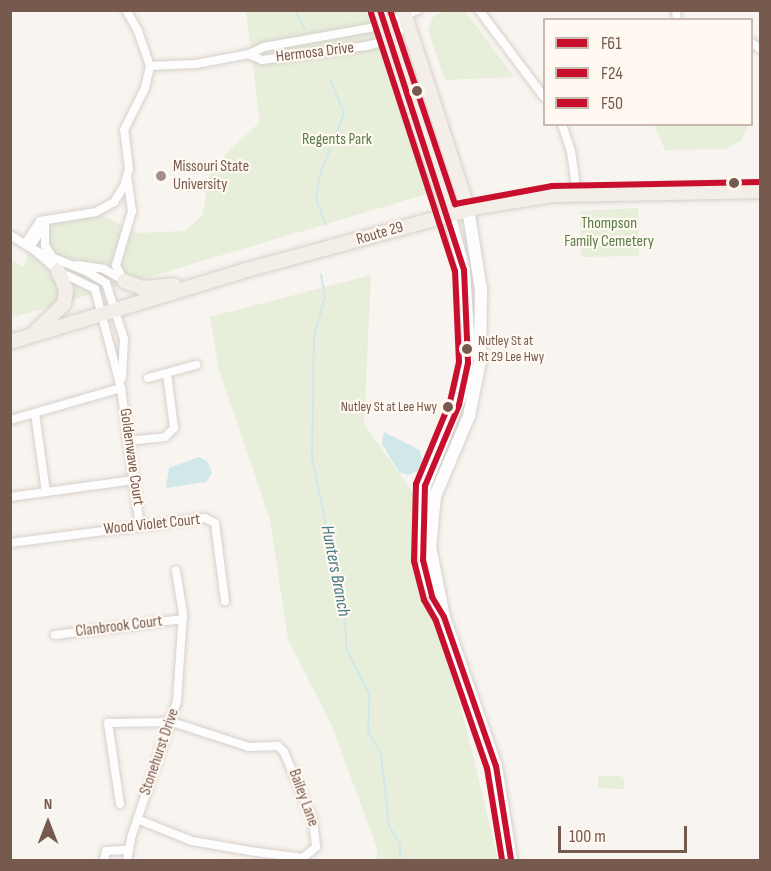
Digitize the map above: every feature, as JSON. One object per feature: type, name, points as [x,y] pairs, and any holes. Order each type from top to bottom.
[{"type":"main road","points":[[404,14],[468,209],[479,265],[482,325],[474,396],[440,483],[431,519],[431,557],[444,617],[496,766],[511,861]]},
{"type":"main road","points":[[382,17],[449,214],[466,286],[468,363],[459,405],[425,486],[422,534],[428,587],[444,617]]},
{"type":"main road","name":"Route 29","points":[[10,342],[212,280],[468,209],[577,194],[760,191]]},
{"type":"main road","points":[[26,337],[49,322],[64,304],[66,290],[58,271]]},
{"type":"main road","points":[[124,281],[142,288],[212,280]]},
{"type":"street","points":[[124,281],[116,265],[132,211],[124,130],[145,88],[150,66],[126,10]]},
{"type":"street","name":"Hermosa Drive","points":[[150,66],[196,64],[249,54],[264,47],[418,10]]},
{"type":"street","points":[[479,10],[542,85]]},
{"type":"street","name":"Hermosa Drive","points":[[249,54],[262,60],[390,40],[398,34],[404,14]]},
{"type":"street","points":[[563,126],[570,151],[577,194]]},
{"type":"street","points":[[30,247],[36,224],[45,224],[103,209],[118,195],[127,177]]},
{"type":"street","points":[[45,224],[45,245],[52,258]]},
{"type":"street","points":[[10,235],[106,283],[110,312]]},
{"type":"street","points":[[30,247],[58,271],[90,284],[110,312]]},
{"type":"street","points":[[71,265],[104,269],[124,281]]},
{"type":"street","name":"Goldenwave Court","points":[[110,312],[124,339],[121,388]]},
{"type":"street","name":"Goldenwave Court","points":[[110,312],[140,526]]},
{"type":"street","points":[[148,378],[196,365]]},
{"type":"street","points":[[129,441],[165,437],[174,429],[167,373]]},
{"type":"street","points":[[10,420],[121,388]]},
{"type":"street","points":[[35,413],[46,492]]},
{"type":"street","points":[[10,497],[134,480]]},
{"type":"street","name":"Wood Violet Court","points":[[10,543],[205,518],[215,523],[225,601]]},
{"type":"street","name":"Stonehurst Drive","points":[[127,861],[137,819],[172,722],[183,619],[176,571]]},
{"type":"street","name":"Clanbrook Court","points":[[55,635],[183,619]]},
{"type":"street","points":[[120,804],[108,723],[172,722]]},
{"type":"street","name":"Bailey Lane","points":[[137,819],[192,841],[256,852],[303,858],[315,847],[313,821],[284,752],[278,746],[249,747],[172,722]]},
{"type":"street","points":[[104,861],[106,851],[128,850]]},
{"type":"green space","name":"Regents Park","points":[[246,11],[371,11],[440,190],[11,318],[10,259],[24,267],[36,224],[96,212],[138,233],[185,231],[203,215],[208,179],[227,153],[260,122]]},
{"type":"green space","points":[[444,11],[465,11],[514,77],[445,80],[428,30],[433,17]]},
{"type":"green space","points":[[655,126],[748,126],[742,140],[725,149],[665,150]]},
{"type":"green space","name":"Thompson Family Cemetery","points":[[638,208],[639,256],[581,257],[580,211]]},
{"type":"green space","points":[[371,275],[364,424],[414,494],[423,594],[440,635],[468,734],[498,860],[377,860],[377,848],[332,726],[288,639],[270,519],[219,370],[210,317]]},
{"type":"green space","points":[[599,776],[624,778],[624,789],[598,788]]},
{"type":"water","points":[[384,432],[420,450],[422,462],[418,471],[408,475],[399,472],[382,444]]},
{"type":"water","points":[[199,457],[207,461],[212,473],[206,482],[166,488],[169,468]]},
{"type":"waterway","name":"Hunters Branch","points":[[295,10],[305,30]]},
{"type":"waterway","name":"Hunters Branch","points":[[326,225],[316,199],[321,172],[344,113],[330,80]]},
{"type":"waterway","name":"Hunters Branch","points":[[321,274],[325,296],[314,337],[312,458],[345,614],[346,649],[369,693],[368,732],[381,754],[389,825],[400,845],[400,860]]},
{"type":"transit line","name":"F61","points":[[380,10],[464,270],[468,363],[459,405],[425,486],[423,560],[432,597],[444,617],[496,766],[511,860]]},
{"type":"transit line","name":"F50","points":[[390,10],[455,204],[552,186],[760,182]]},
{"type":"transit line","name":"F24","points":[[371,13],[455,271],[459,362],[450,402],[416,484],[414,561],[424,600],[436,621],[487,768],[502,860]]},
{"type":"place","name":"Missouri State University","points":[[161,176]]},
{"type":"place","name":"Nutley St at Rt 29 Lee Hwy","points":[[467,349]]},
{"type":"place","name":"Nutley St at Lee Hwy","points":[[448,407]]}]
